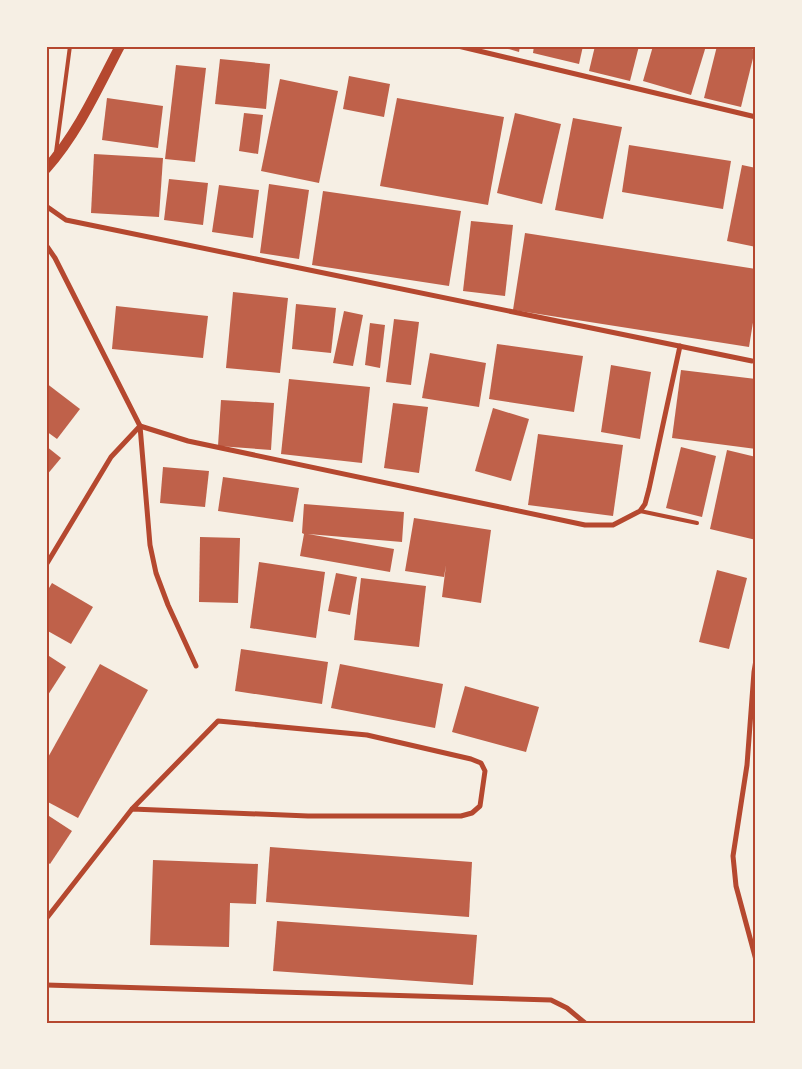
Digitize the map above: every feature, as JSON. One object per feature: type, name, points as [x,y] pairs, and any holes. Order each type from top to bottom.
[{"type":"main road","points":[[46,169],[55,159],[81,120],[120,46]]},
{"type":"street","points":[[458,46],[756,117]]},
{"type":"street","points":[[46,206],[66,220],[752,361]]},
{"type":"street","points":[[46,245],[56,258],[140,426],[150,545],[156,572],[168,605],[196,666]]},
{"type":"street","points":[[140,426],[188,440],[585,525],[613,525],[640,511],[645,504],[650,489],[680,346]]},
{"type":"street","points":[[46,565],[111,457],[140,426]]},
{"type":"street","points":[[756,660],[748,765],[733,856],[736,886],[756,960]]},
{"type":"street","points":[[46,920],[132,809],[218,721],[367,736],[471,759],[482,763],[485,771],[480,806],[472,813],[461,816],[308,816],[132,809]]},
{"type":"street","points":[[46,985],[551,1000],[567,1008],[585,1023]]},
{"type":"lane","points":[[55,159],[70,46]]},
{"type":"lane","points":[[640,511],[697,523]]},
{"type":"building","points":[[498,46],[520,46],[519,52]]},
{"type":"building","points":[[534,46],[583,46],[579,64],[533,53]]},
{"type":"building","points":[[595,46],[639,46],[630,81],[589,71]]},
{"type":"building","points":[[653,46],[706,46],[691,95],[643,81]]},
{"type":"building","points":[[717,46],[742,46],[755,50],[741,107],[704,98]]},
{"type":"building","points":[[220,59],[270,64],[266,109],[215,104]]},
{"type":"building","points":[[176,65],[206,68],[195,162],[165,159]]},
{"type":"building","points":[[349,76],[390,84],[384,117],[343,109]]},
{"type":"building","points":[[280,79],[338,91],[319,183],[261,171]]},
{"type":"building","points":[[107,98],[163,106],[158,148],[102,140]]},
{"type":"building","points":[[397,98],[504,117],[488,205],[380,186]]},
{"type":"building","points":[[244,113],[263,115],[258,154],[239,151]]},
{"type":"building","points":[[515,113],[561,124],[542,204],[497,193]]},
{"type":"building","points":[[573,118],[622,127],[603,219],[555,210]]},
{"type":"building","points":[[629,145],[731,161],[723,209],[622,192]]},
{"type":"building","points":[[94,154],[163,158],[159,217],[91,213]]},
{"type":"building","points":[[742,165],[756,168],[756,247],[727,241]]},
{"type":"building","points":[[169,179],[208,183],[203,225],[164,220]]},
{"type":"building","points":[[269,184],[309,190],[299,259],[260,253]]},
{"type":"building","points":[[219,185],[259,190],[253,238],[212,232]]},
{"type":"building","points":[[323,191],[461,211],[449,286],[312,265]]},
{"type":"building","points":[[471,221],[513,225],[505,296],[463,291]]},
{"type":"building","points":[[525,233],[756,269],[756,304],[749,347],[513,310]]},
{"type":"building","points":[[233,292],[288,298],[280,373],[226,368]]},
{"type":"building","points":[[296,304],[336,308],[331,353],[292,349]]},
{"type":"building","points":[[116,306],[208,316],[203,358],[112,349]]},
{"type":"building","points":[[344,311],[363,315],[353,366],[333,363]]},
{"type":"building","points":[[394,319],[419,322],[411,385],[386,382]]},
{"type":"building","points":[[370,323],[385,325],[380,368],[365,365]]},
{"type":"building","points":[[497,344],[583,356],[574,412],[489,399]]},
{"type":"building","points":[[430,353],[486,363],[479,407],[422,398]]},
{"type":"building","points":[[611,365],[651,372],[640,439],[601,432]]},
{"type":"building","points":[[681,370],[756,379],[756,449],[672,438]]},
{"type":"building","points":[[289,379],[370,387],[362,463],[281,454]]},
{"type":"building","points":[[46,383],[80,409],[57,439],[46,431]]},
{"type":"building","points":[[221,400],[274,403],[271,450],[218,446]]},
{"type":"building","points":[[393,403],[428,407],[419,473],[384,468]]},
{"type":"building","points":[[493,408],[529,419],[511,481],[475,471]]},
{"type":"building","points":[[538,434],[623,445],[613,516],[528,505]]},
{"type":"building","points":[[46,446],[61,458],[46,476]]},
{"type":"building","points":[[681,447],[716,456],[702,517],[666,508]]},
{"type":"building","points":[[727,450],[756,457],[756,540],[710,529]]},
{"type":"building","points":[[163,467],[209,471],[205,507],[160,503]]},
{"type":"building","points":[[223,477],[299,488],[293,522],[218,511]]},
{"type":"building","points":[[304,504],[404,512],[402,542],[308,534],[394,549],[390,572],[300,556],[304,534],[302,533]]},
{"type":"building","points":[[414,518],[491,530],[481,603],[442,597],[446,565],[444,577],[405,571]]},
{"type":"building","points":[[200,537],[240,538],[238,603],[199,602]]},
{"type":"building","points":[[259,562],[325,572],[316,638],[250,628]]},
{"type":"building","points":[[717,570],[747,578],[729,649],[699,642]]},
{"type":"building","points":[[336,573],[357,577],[350,615],[328,611]]},
{"type":"building","points":[[361,578],[426,586],[419,647],[354,640]]},
{"type":"building","points":[[52,583],[93,607],[71,644],[46,630],[46,593]]},
{"type":"building","points":[[241,649],[328,662],[322,704],[235,691]]},
{"type":"building","points":[[46,654],[66,667],[46,698]]},
{"type":"building","points":[[100,664],[148,690],[78,818],[46,801],[46,761]]},
{"type":"building","points":[[340,664],[443,684],[435,728],[331,708]]},
{"type":"building","points":[[465,686],[539,707],[526,752],[452,732]]},
{"type":"building","points":[[46,814],[72,831],[50,864],[46,861]]},
{"type":"building","points":[[270,847],[472,862],[469,917],[266,902]]},
{"type":"building","points":[[153,860],[258,864],[256,904],[230,903],[229,947],[150,945]]},
{"type":"building","points":[[277,921],[477,935],[473,985],[273,971]]}]
